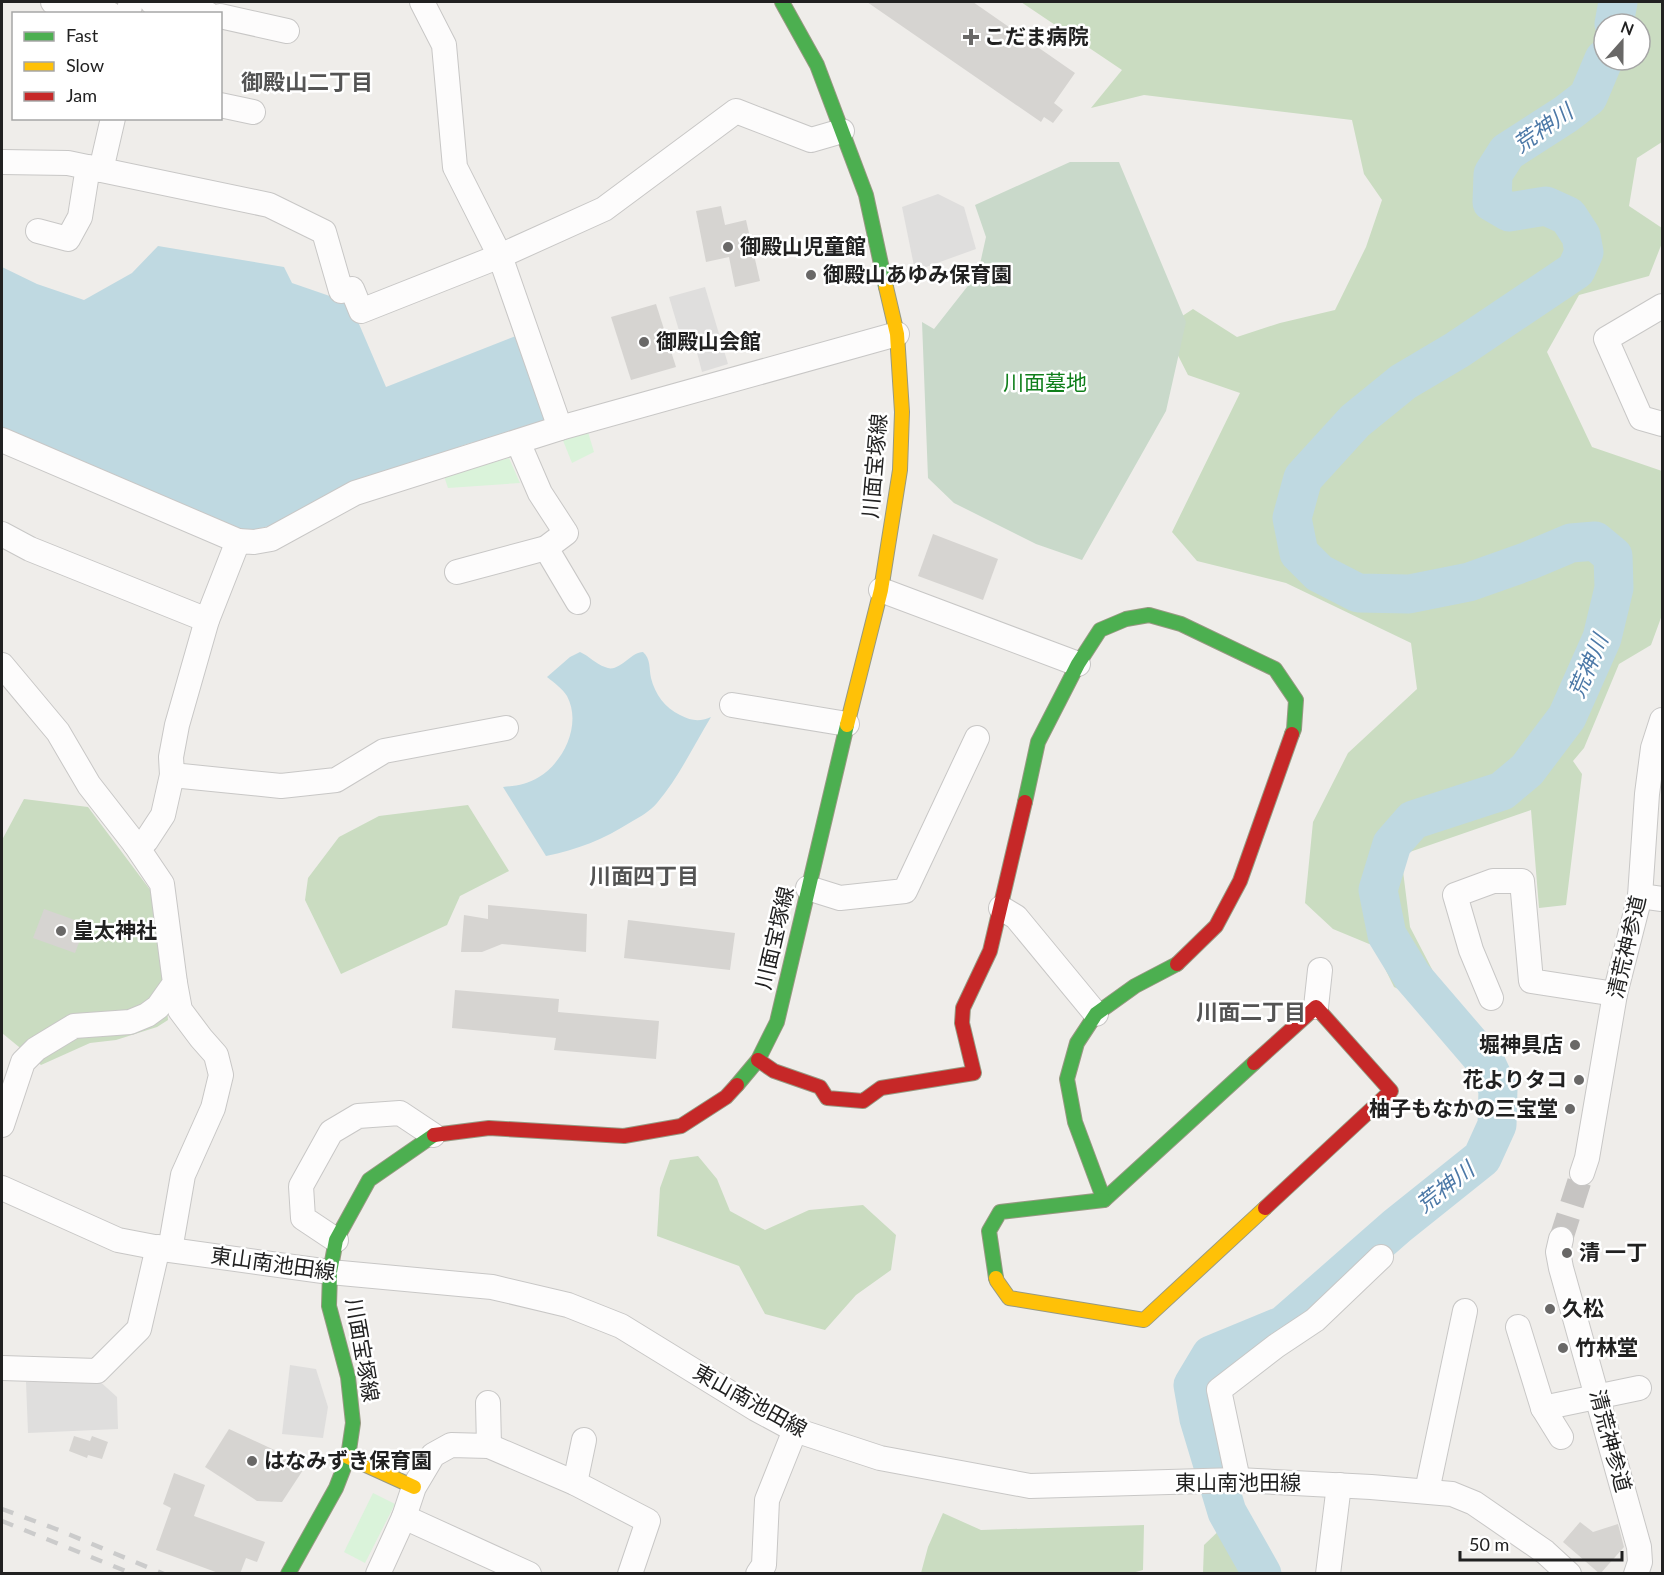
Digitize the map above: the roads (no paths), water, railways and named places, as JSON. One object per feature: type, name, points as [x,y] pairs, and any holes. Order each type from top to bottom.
[{"type":"street","points":[[53,2],[100,12]]},
{"type":"street","points":[[152,2],[199,12]]},
{"type":"street","points":[[422,2],[444,45],[455,167],[500,256],[560,428]]},
{"type":"street","name":"川面宝塚線","points":[[288,1574],[336,1488],[348,1457],[353,1423],[348,1377],[329,1306],[330,1272],[336,1240],[369,1180],[433,1135],[489,1128],[624,1136],[681,1126],[726,1097],[758,1060],[777,1022],[881,590],[900,470],[902,412],[897,334],[866,195],[817,65],[782,2]]},
{"type":"street","points":[[222,16],[287,31]]},
{"type":"street","points":[[222,105],[252,112]]},
{"type":"street","points":[[2,162],[68,163],[269,205],[324,232],[342,291],[352,289],[361,311],[500,256],[604,209],[736,111],[811,140],[842,130]]},
{"type":"street","points":[[38,231],[68,239],[80,217],[94,169],[112,120]]},
{"type":"street","points":[[1662,306],[1606,339],[1641,418],[1662,424]]},
{"type":"street","points":[[2,440],[238,541],[254,542],[271,538],[355,493],[560,428],[897,334]]},
{"type":"street","points":[[457,572],[546,548],[566,533],[540,493],[518,442]]},
{"type":"street","points":[[2,534],[30,549],[207,620]]},
{"type":"street","points":[[135,844],[146,841],[163,815],[172,775],[171,757],[177,725],[207,620],[238,541]]},
{"type":"street","points":[[546,548],[578,602]]},
{"type":"street","points":[[881,590],[1078,664]]},
{"type":"street","points":[[758,1060],[774,1071],[820,1087],[827,1098],[863,1101],[880,1088],[974,1073],[962,1023],[963,1008],[990,951],[1038,742],[1078,664],[1100,630],[1125,619],[1149,615],[1181,624],[1275,669],[1296,700],[1294,729],[1240,881],[1216,926],[1178,963],[1135,986],[1096,1014],[1077,1043],[1067,1078],[1075,1122],[1104,1200]]},
{"type":"street","points":[[2,665],[58,732],[89,785],[135,844],[162,884],[180,1010],[216,1055],[221,1076],[213,1108],[183,1175],[164,1249],[139,1329],[97,1371],[2,1368]]},
{"type":"street","points":[[732,705],[847,724]]},
{"type":"street","name":"清荒神参道","points":[[1582,1173],[1587,1158],[1615,994],[1651,897],[1647,794],[1653,748],[1662,720]]},
{"type":"street","points":[[172,775],[281,786],[336,780],[384,751],[506,728]]},
{"type":"street","points":[[808,888],[840,898],[905,891],[977,738]]},
{"type":"street","points":[[1491,998],[1471,950],[1455,895],[1493,881],[1522,882],[1531,981],[1615,994]]},
{"type":"street","points":[[1001,908],[1016,917],[1096,1014]]},
{"type":"street","points":[[1316,1007],[1391,1091],[1144,1320],[1009,1298],[997,1281],[989,1231],[1000,1212],[1104,1200],[1316,1007],[1320,970]]},
{"type":"street","points":[[2,1125],[23,1062],[36,1049],[74,1026],[130,1022],[147,1016],[158,1007],[175,982]]},
{"type":"street","points":[[336,1240],[303,1218],[301,1186],[331,1132],[358,1116],[400,1113],[433,1135]]},
{"type":"street","name":"東山南池田線","points":[[2,1188],[118,1240],[164,1249],[330,1272],[492,1287],[568,1305],[621,1326],[756,1409],[795,1430],[880,1458],[1030,1486],[1233,1480],[1452,1494],[1474,1503],[1545,1552],[1569,1574]]},
{"type":"street","name":"清荒神参道","points":[[1561,1239],[1558,1252],[1561,1268],[1639,1547],[1640,1562],[1636,1574]]},
{"type":"street","points":[[1233,1480],[1219,1390],[1276,1346],[1315,1320],[1381,1257]]},
{"type":"street","points":[[1426,1491],[1465,1311]]},
{"type":"street","points":[[1518,1327],[1544,1408],[1561,1437]]},
{"type":"street","points":[[1544,1408],[1638,1388]]},
{"type":"street","points":[[489,1403],[489,1446]]},
{"type":"street","points":[[768,1571],[767,1500],[795,1430]]},
{"type":"street","points":[[575,1483],[584,1440]]},
{"type":"street","points":[[378,1574],[404,1517],[414,1487],[433,1455],[451,1445],[489,1446],[575,1483],[648,1521],[630,1574]]},
{"type":"street","points":[[348,1457],[414,1487]]},
{"type":"street","points":[[1328,1574],[1339,1485]]},
{"type":"street","points":[[404,1517],[529,1574]]},
{"type":"water","points":[[158,246],[284,267],[292,283],[350,303],[386,387],[521,334],[550,422],[467,444],[366,479],[269,526],[249,531],[239,531],[2,432],[2,267],[37,284],[84,300],[132,273]]},
{"type":"water","points":[[580,652],[605,667],[615,668],[634,655],[643,652],[649,661],[655,690],[665,704],[692,720],[711,717],[672,783],[651,809],[600,839],[569,851],[546,856],[503,787],[522,784],[539,777],[556,762],[563,752],[571,730],[571,707],[565,693],[547,677],[570,657]]},
{"type":"waterway","name":"荒神川","points":[[1616,12],[1618,2]]},
{"type":"waterway","name":"荒神川","points":[[1262,1574],[1227,1512],[1199,1419],[1193,1385],[1211,1355],[1284,1325],[1397,1226],[1482,1158],[1497,1125],[1498,1089],[1485,1061],[1412,976],[1387,935],[1378,890],[1392,844],[1413,820],[1502,791],[1527,770],[1567,717],[1602,638],[1614,588],[1613,556],[1595,541],[1571,543],[1469,582],[1409,594],[1358,593],[1319,573],[1299,553],[1292,518],[1303,478],[1355,421],[1403,382],[1457,350],[1576,270],[1584,252],[1581,236],[1568,216],[1546,206],[1509,212],[1492,202],[1493,174],[1507,152],[1588,97],[1599,72]]},
{"type":"tunnel","points":[[1561,1239],[1582,1173]]},
{"type":"railway","points":[[2,1509],[164,1574]]},
{"type":"railway","points":[[2,1521],[133,1574]]},
{"type":"place","name":"こだま病院","points":[[971,37]]},
{"type":"place","name":"御殿山児童館","points":[[728,247]]},
{"type":"place","name":"御殿山あゆみ保育園","points":[[811,275]]},
{"type":"place","name":"御殿山会館","points":[[644,342]]},
{"type":"place","name":"皇太神社","points":[[61,931]]},
{"type":"place","name":"堀神具店","points":[[1575,1045]]},
{"type":"place","name":"花よりタコ","points":[[1579,1080]]},
{"type":"place","name":"柚子もなかの三宝堂","points":[[1570,1109]]},
{"type":"place","name":"清 一丁","points":[[1567,1253]]},
{"type":"place","name":"久松","points":[[1550,1309]]},
{"type":"place","name":"竹林堂","points":[[1563,1348]]},
{"type":"place","name":"はなみずき保育園","points":[[252,1461]]},
{"type":"district","name":"御殿山二丁目","points":[[307,82]]},
{"type":"district","name":"川面四丁目","points":[[644,876]]},
{"type":"district","name":"川面二丁目","points":[[1251,1012]]},
{"type":"park label","name":"川面墓地","points":[[1045,383]]}]
